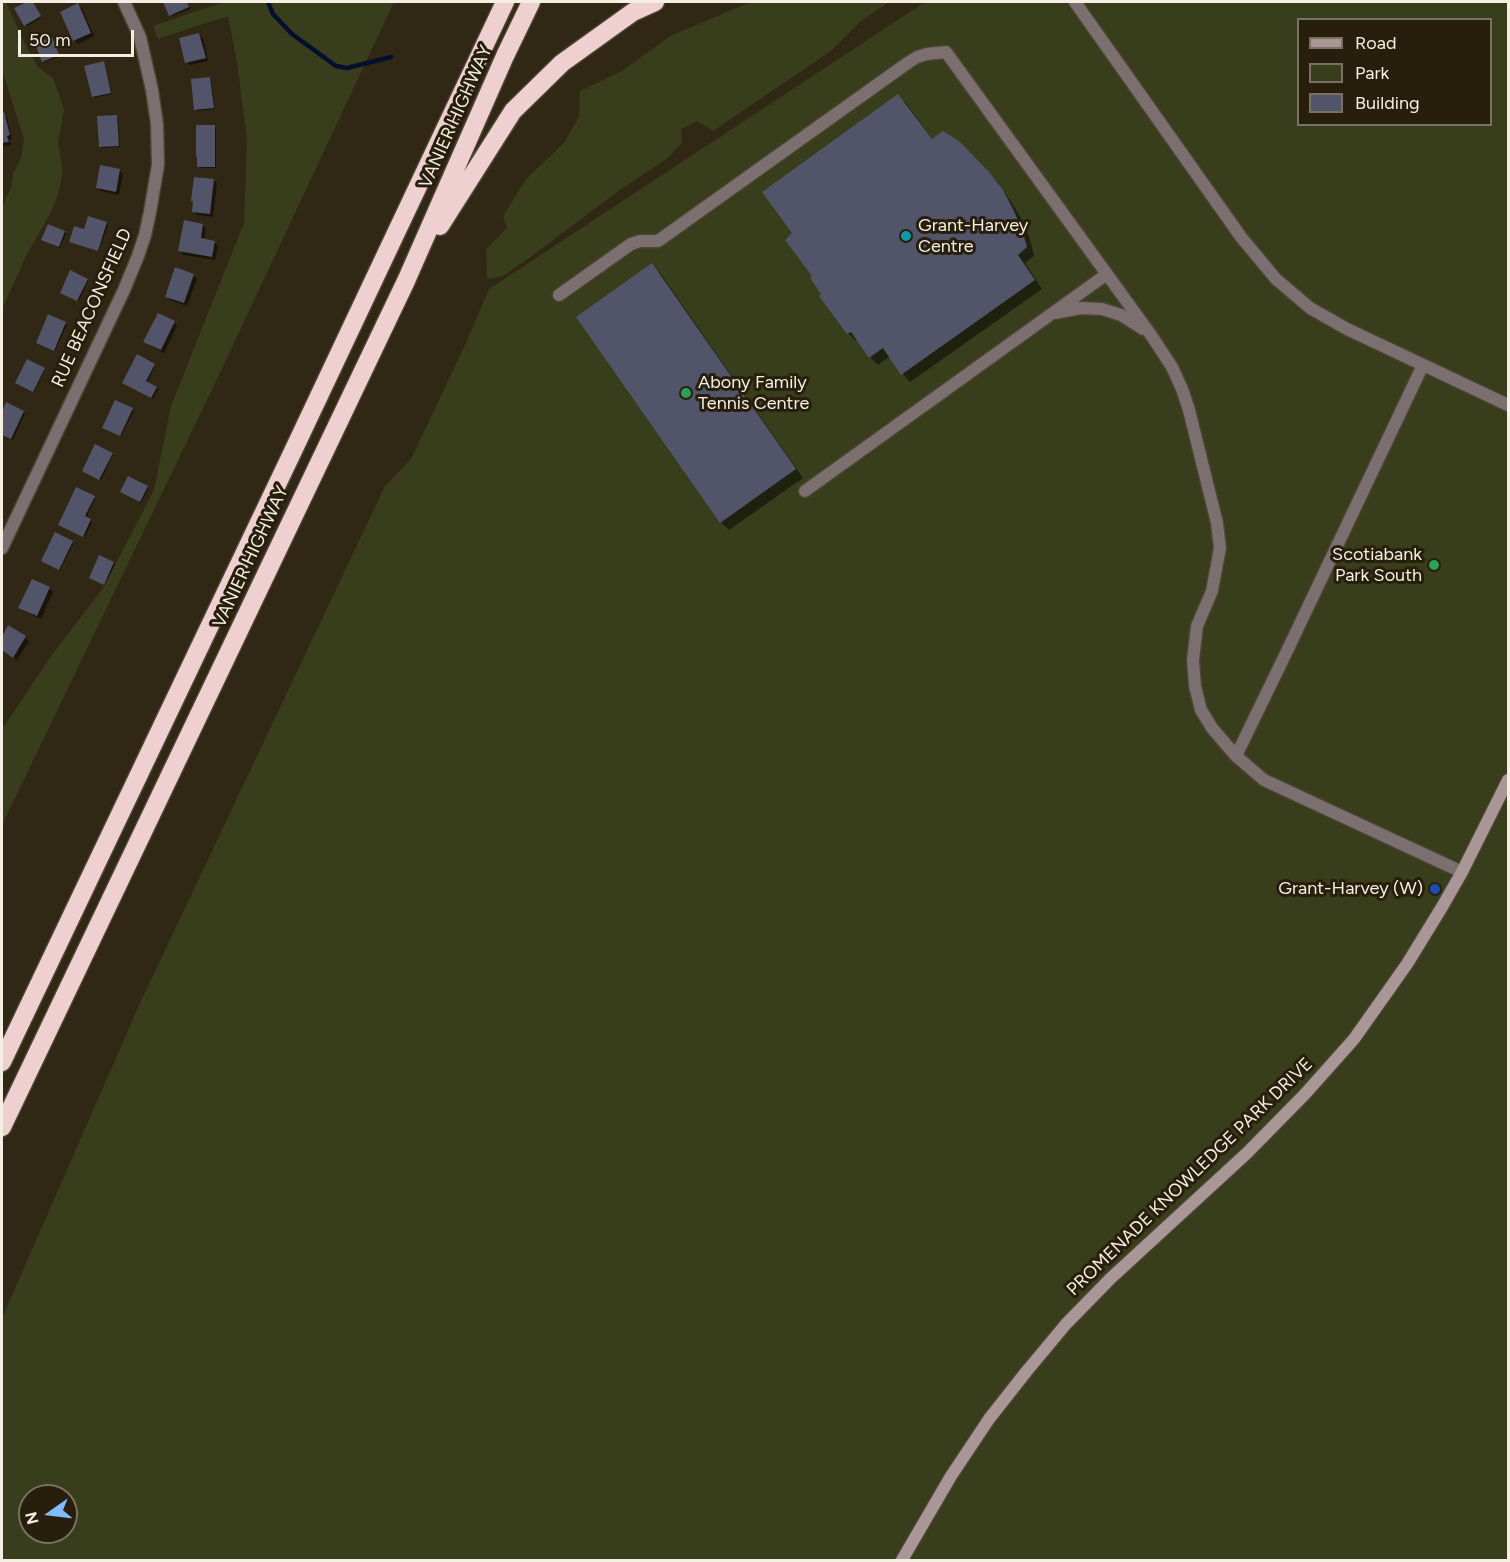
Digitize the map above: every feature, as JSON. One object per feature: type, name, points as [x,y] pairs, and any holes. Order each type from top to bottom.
[{"type":"highway","name":"VANIER HIGHWAY","points":[[2,1062],[505,2]]},
{"type":"highway","name":"VANIER HIGHWAY","points":[[2,1127],[406,281],[531,2]]},
{"type":"highway","points":[[406,281],[513,111],[562,63],[633,12],[655,2]]},
{"type":"street","name":"RUE BEACONSFIELD","points":[[2,548],[124,290],[145,235],[158,165],[157,124],[140,37],[124,2]]},
{"type":"street","points":[[1075,2],[1241,237],[1276,279],[1310,308],[1347,329],[1509,405]]},
{"type":"street","points":[[559,295],[631,244],[640,241],[658,241],[909,62],[927,54],[946,52],[1151,335],[1172,367],[1189,410],[1217,523],[1220,548],[1212,591],[1197,626],[1193,660],[1201,710],[1212,728],[1236,756],[1264,780],[1462,872]]},
{"type":"street","points":[[805,490],[1107,274]]},
{"type":"street","points":[[1051,314],[1081,308],[1102,309],[1135,322],[1151,335]]},
{"type":"street","points":[[1236,756],[1423,364]]},
{"type":"street","name":"PROMENADE KNOWLEDGE PARK DRIVE","points":[[902,1560],[951,1476],[989,1419],[1066,1324],[1111,1278],[1246,1153],[1305,1094],[1354,1040],[1407,964],[1462,872],[1509,780]]},
{"type":"green space","points":[[2,2],[6,2],[38,67],[53,78],[64,109],[58,143],[63,172],[58,194],[2,309],[2,207],[12,186],[13,174],[21,158],[24,139],[2,70]]},
{"type":"green space","points":[[224,2],[394,2],[218,377],[2,825],[2,729],[54,652],[103,588],[154,490],[171,406],[244,223],[247,139],[237,62],[228,16],[158,39],[153,26]]},
{"type":"green space","points":[[751,2],[889,2],[861,21],[831,51],[713,131],[697,121],[681,129],[682,143],[668,158],[617,192],[503,276],[487,279],[486,249],[507,228],[503,216],[526,179],[564,143],[579,117],[580,91],[622,71],[670,36]]},
{"type":"green space","points":[[925,2],[1508,2],[1508,1560],[2,1560],[2,1318],[141,1001],[385,486],[411,459],[489,289]]},
{"type":"building","points":[[27,2],[33,2],[41,16],[24,26],[14,8]]},
{"type":"building","points":[[163,2],[187,2],[189,7],[169,16]]},
{"type":"building","points":[[78,3],[91,33],[73,41],[60,12]]},
{"type":"building","points":[[199,33],[206,58],[185,63],[179,38]]},
{"type":"building","points":[[52,37],[59,55],[42,62],[35,44]]},
{"type":"building","points":[[104,61],[111,93],[92,97],[84,66]]},
{"type":"building","points":[[210,77],[214,108],[194,110],[191,79]]},
{"type":"building","name":"Grant-Harvey Centre","points":[[898,94],[932,139],[943,131],[959,141],[1003,190],[1022,230],[1027,247],[1018,255],[1035,280],[901,375],[883,348],[869,358],[851,332],[847,334],[819,296],[821,294],[810,278],[812,276],[785,240],[792,233],[762,192]]},
{"type":"building","points":[[4,112],[10,135],[7,136],[9,142],[2,143],[2,113]]},
{"type":"building","points":[[117,115],[119,146],[99,147],[97,116]]},
{"type":"building","points":[[196,125],[215,125],[215,167],[197,167]]},
{"type":"building","points":[[100,165],[120,169],[116,192],[96,188]]},
{"type":"building","points":[[194,177],[214,179],[210,214],[192,212]]},
{"type":"building","points":[[88,216],[107,222],[98,251],[69,242],[74,226],[84,229]]},
{"type":"building","points":[[184,220],[203,224],[201,238],[215,241],[212,257],[178,251]]},
{"type":"building","points":[[48,224],[65,231],[59,247],[41,240]]},
{"type":"building","name":"Abony Family Tennis Centre","points":[[652,263],[796,469],[720,523],[576,317]]},
{"type":"building","points":[[175,267],[194,274],[184,303],[165,297]]},
{"type":"building","points":[[70,270],[88,279],[77,301],[60,293]]},
{"type":"building","points":[[158,313],[175,321],[161,350],[143,342]]},
{"type":"building","points":[[48,314],[66,322],[54,351],[36,343]]},
{"type":"building","points":[[137,354],[155,364],[146,381],[157,387],[151,398],[122,383]]},
{"type":"building","points":[[27,359],[45,368],[33,392],[15,383]]},
{"type":"building","points":[[115,400],[133,408],[120,436],[102,428]]},
{"type":"building","points":[[6,402],[24,411],[11,439],[2,435],[2,412]]},
{"type":"building","points":[[95,444],[113,453],[99,480],[82,471]]},
{"type":"building","points":[[128,476],[148,486],[140,502],[120,492]]},
{"type":"building","points":[[76,487],[95,496],[85,516],[91,519],[83,537],[58,525]]},
{"type":"building","points":[[55,532],[73,541],[59,570],[41,561]]},
{"type":"building","points":[[99,555],[114,562],[104,585],[89,578]]},
{"type":"building","points":[[32,579],[50,587],[37,616],[18,608]]},
{"type":"building","points":[[8,625],[26,636],[13,658],[2,650],[2,637]]},
{"type":"waterway","points":[[268,2],[273,14],[292,34],[336,66],[347,68],[391,57]]},
{"type":"place","name":"Grant-Harvey Centre","points":[[906,236]]},
{"type":"place","name":"Abony Family Tennis Centre","points":[[686,393]]},
{"type":"place","name":"Scotiabank Park South","points":[[1434,565]]},
{"type":"place","name":"Grant-Harvey (W)","points":[[1435,889]]}]
